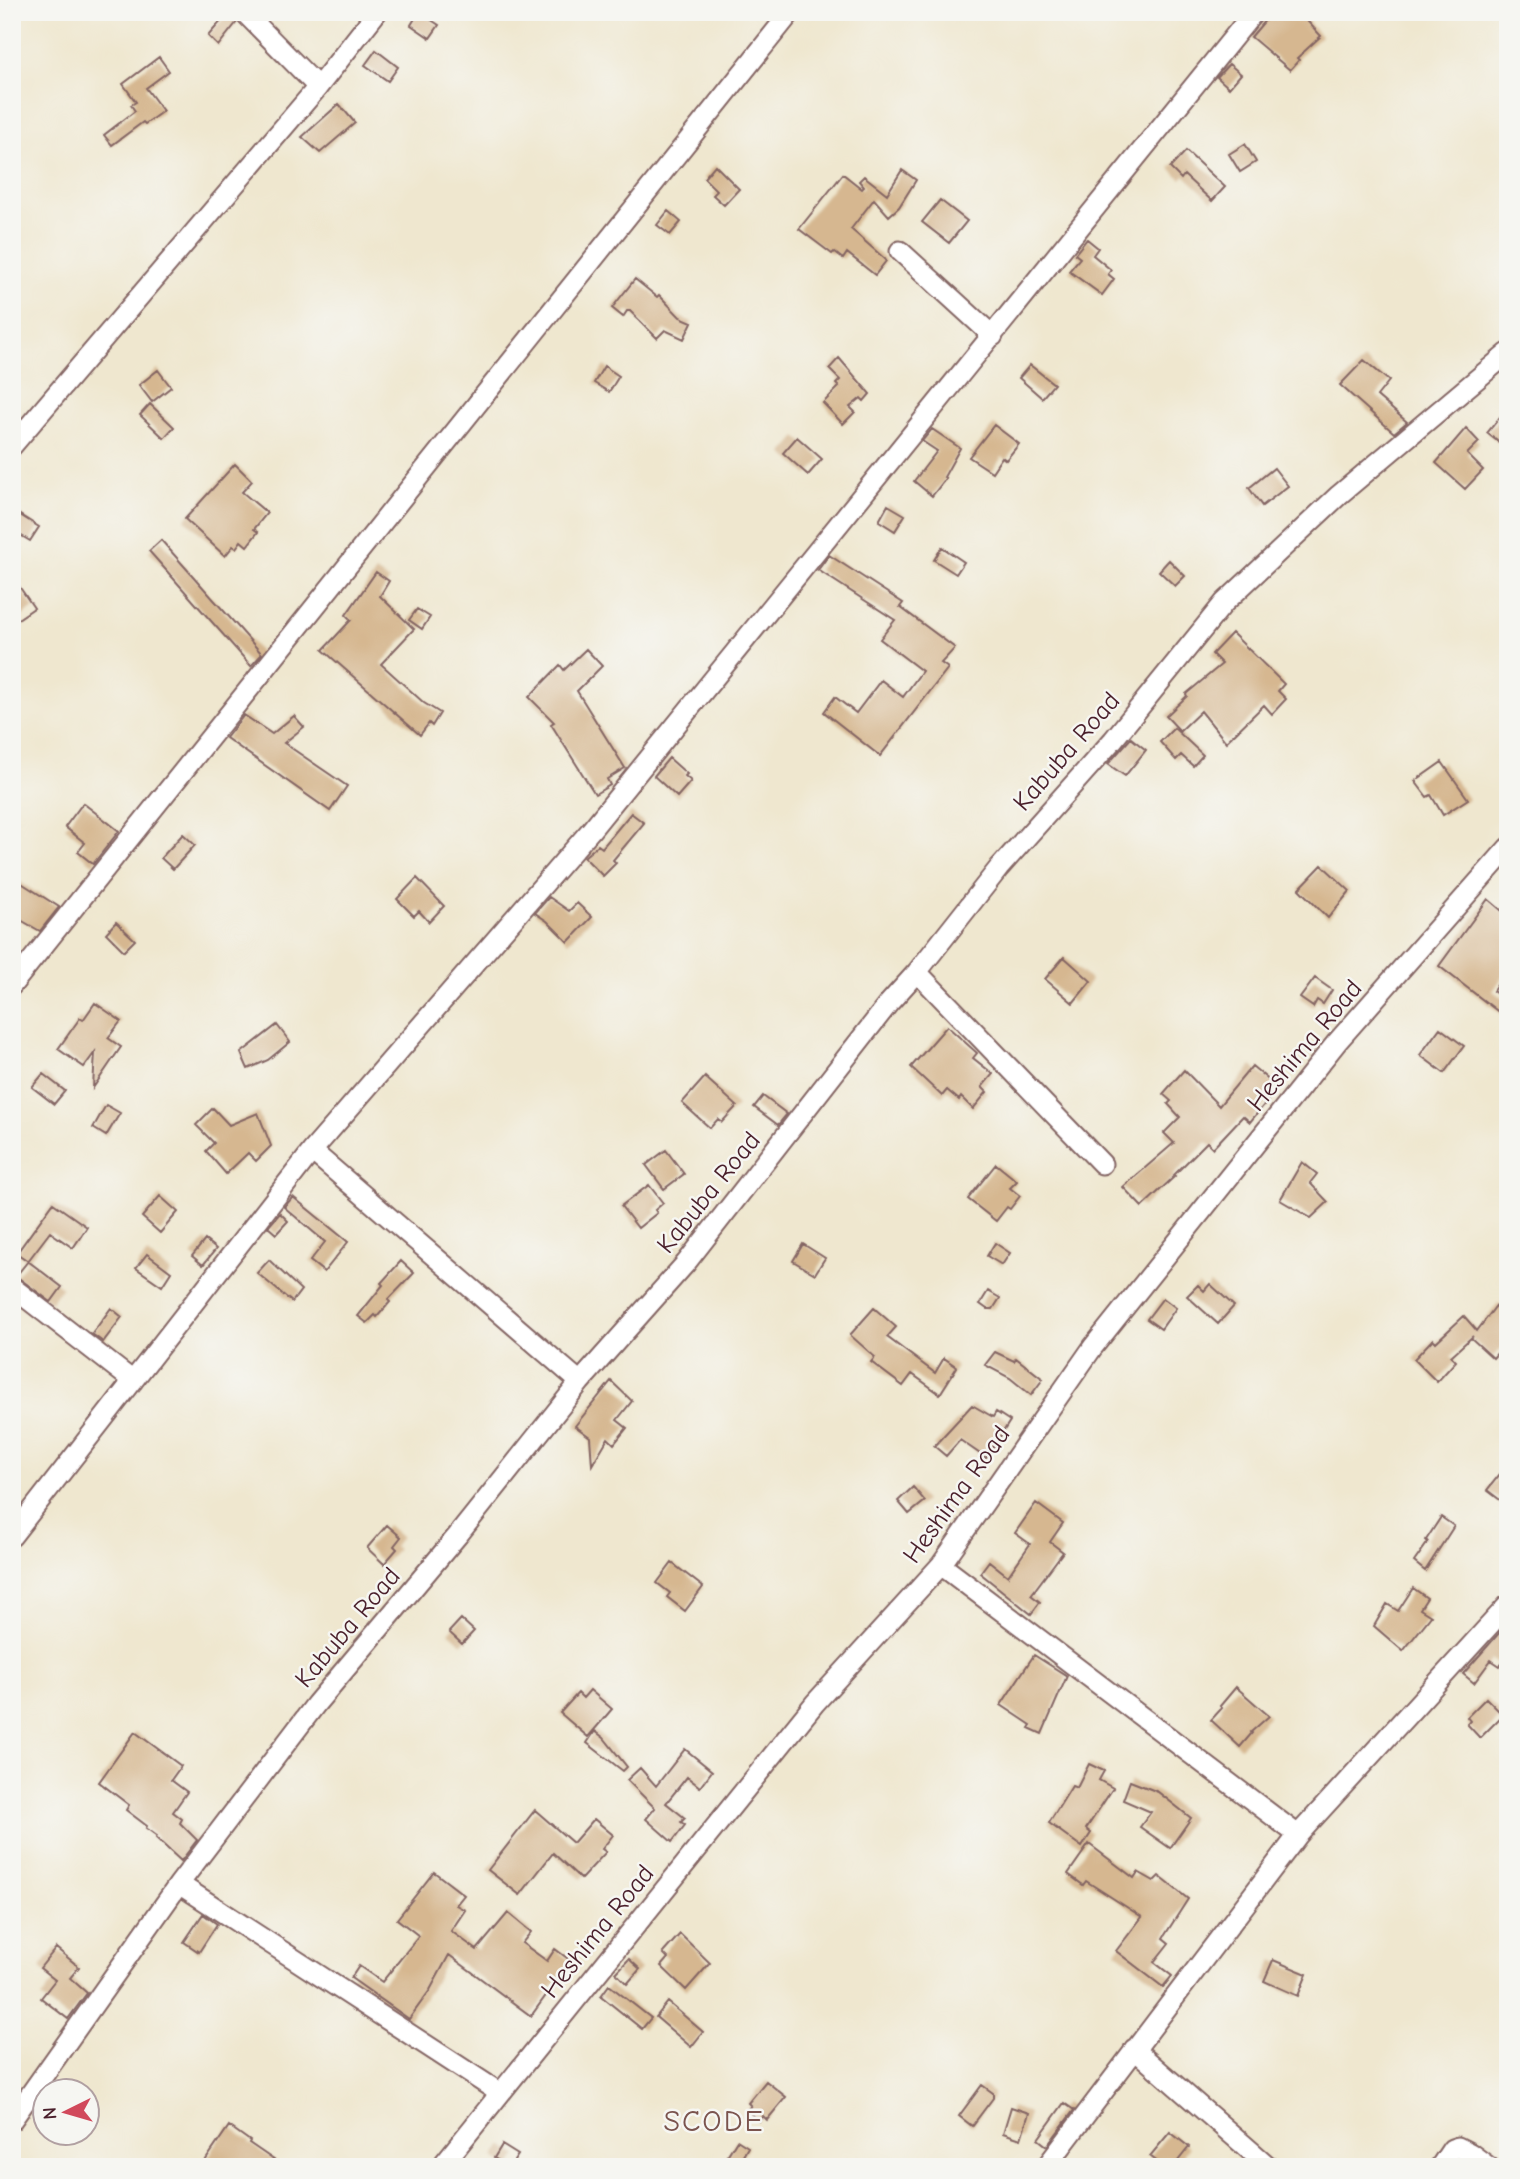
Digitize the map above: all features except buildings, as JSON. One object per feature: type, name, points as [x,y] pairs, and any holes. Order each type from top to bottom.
[{"type":"street","points":[[244,12],[318,87]]},
{"type":"street","points":[[12,446],[318,87],[377,12]]},
{"type":"street","points":[[12,985],[792,12]]},
{"type":"street","points":[[12,1536],[312,1151],[592,830],[1254,12]]},
{"type":"street","points":[[900,251],[993,336]]},
{"type":"street","name":"Kabuba Road","points":[[12,2120],[179,1884],[316,1704],[458,1535],[580,1382],[687,1263],[889,1003],[918,972],[999,868],[1113,740],[1224,603],[1339,495],[1508,353]]},
{"type":"street","name":"Heshima Road","points":[[441,2167],[815,1703],[941,1565],[1102,1336],[1337,1042],[1508,848]]},
{"type":"street","points":[[918,972],[1102,1164]]},
{"type":"street","points":[[312,1151],[580,1382]]},
{"type":"street","points":[[12,1287],[133,1381]]},
{"type":"street","points":[[941,1565],[1298,1835]]},
{"type":"street","points":[[1046,2167],[1298,1835],[1508,1605]]},
{"type":"street","points":[[179,1884],[500,2092]]},
{"type":"street","points":[[1134,2049],[1269,2167]]},
{"type":"street","points":[[1440,2167],[1452,2150],[1458,2147],[1489,2167]]},
{"type":"district","name":"SCODE","points":[[714,2121]]}]
